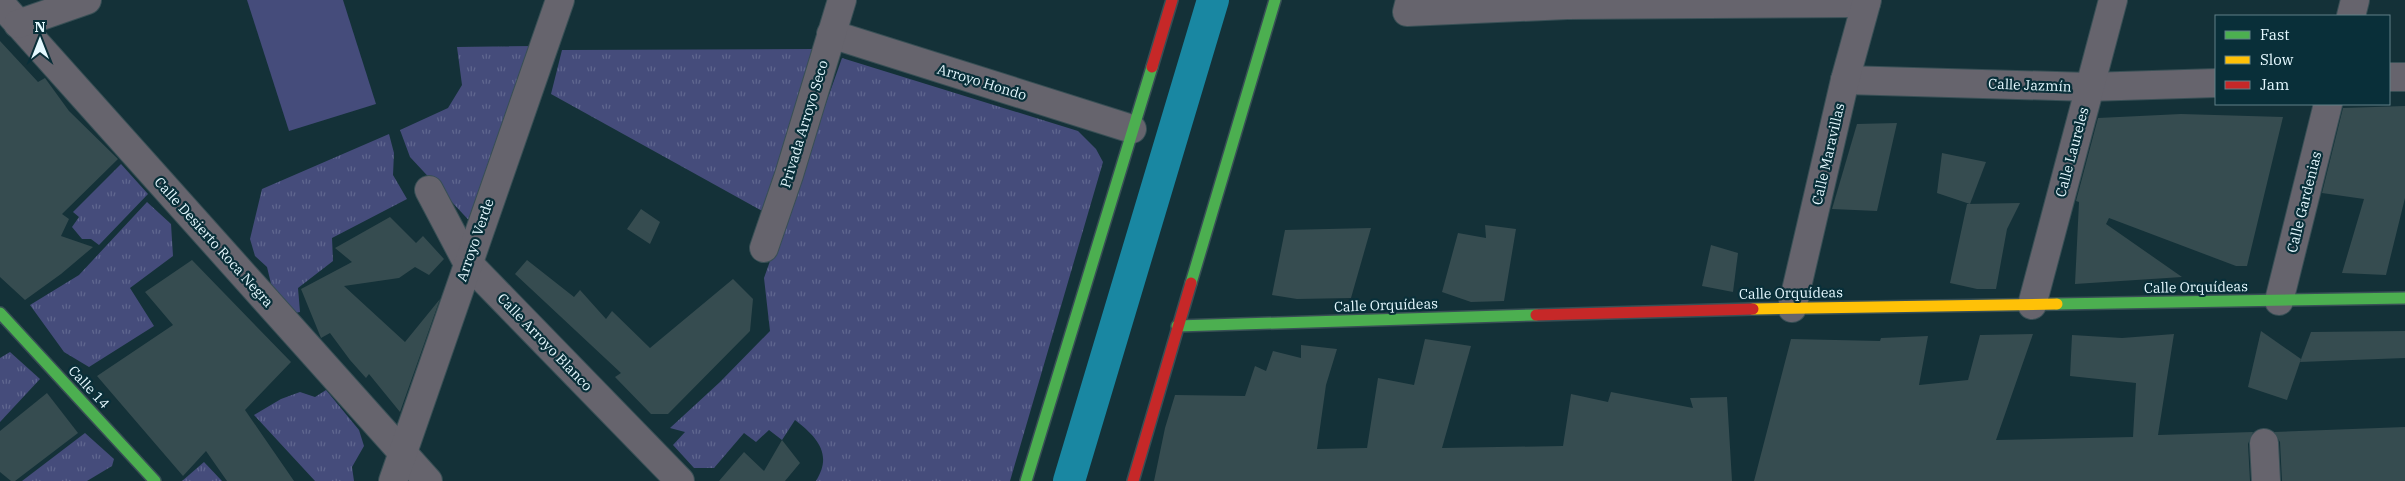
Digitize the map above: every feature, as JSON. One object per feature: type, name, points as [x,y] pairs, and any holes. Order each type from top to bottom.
[{"type":"street","points":[[18,24],[87,0]]},
{"type":"street","name":"Arroyo Verde","points":[[393,481],[560,0]]},
{"type":"street","name":"Privada Arroyo Seco","points":[[764,248],[789,174],[842,0]]},
{"type":"street","points":[[1026,481],[1172,0]]},
{"type":"street","points":[[1133,481],[1274,0]]},
{"type":"street","name":"Calle Laureles","points":[[2032,305],[2113,0]]},
{"type":"street","points":[[2351,15],[2355,0]]},
{"type":"street","points":[[1408,6],[1567,5],[1626,2],[1866,2]]},
{"type":"street","name":"Calle Maravillas","points":[[1792,308],[1845,80],[1866,2]]},
{"type":"street","name":"Calle Desierto Roca Negra","points":[[0,3],[428,481]]},
{"type":"street","name":"Arroyo Hondo","points":[[831,34],[1132,129]]},
{"type":"street","points":[[2390,77],[2405,77]]},
{"type":"street","name":"Calle Jazmín","points":[[1845,80],[2089,87],[2215,83]]},
{"type":"street","name":"Calle Gardenias","points":[[2280,301],[2328,105]]},
{"type":"street","name":"Calle Arroyo Blanco","points":[[429,190],[468,262],[680,481]]},
{"type":"street","name":"Calle Orquídeas","points":[[1177,326],[1792,308],[2405,298]]},
{"type":"street","name":"Calle 14","points":[[3,323],[155,481]]},
{"type":"street","points":[[2264,443],[2266,481]]},
{"type":"green space","points":[[247,0],[343,0],[376,104],[289,131]]},
{"type":"green space","points":[[538,46],[476,228],[410,157],[400,130],[448,108],[462,85],[457,47]]},
{"type":"green space","points":[[814,49],[764,212],[551,94],[562,50]]},
{"type":"green space","points":[[842,58],[1078,131],[1096,149],[1103,162],[1010,481],[816,481],[821,471],[823,454],[816,440],[795,420],[782,440],[769,430],[756,442],[744,433],[714,468],[694,468],[673,445],[685,432],[670,428],[720,382],[770,331],[764,278]]},
{"type":"green space","points":[[389,134],[394,153],[393,175],[407,199],[332,238],[333,261],[298,288],[300,312],[285,315],[274,296],[267,267],[255,256],[250,239],[262,189]]},
{"type":"green space","points":[[121,164],[148,194],[99,245],[91,239],[82,239],[72,227],[79,217],[73,212]]},
{"type":"green space","points":[[147,202],[171,224],[173,256],[130,288],[154,326],[89,367],[64,352],[30,305],[79,275]]},
{"type":"green space","points":[[10,352],[40,379],[0,422],[0,358]]},
{"type":"green space","points":[[326,390],[359,430],[364,446],[352,467],[354,481],[315,481],[254,415],[281,399],[300,392],[315,397]]},
{"type":"green space","points":[[85,433],[114,459],[112,466],[87,481],[22,481]]},
{"type":"green space","points":[[204,462],[222,481],[182,481]]},
{"type":"building","points":[[0,41],[38,82],[45,78],[69,111],[118,159],[62,214],[69,219],[61,236],[93,247],[61,274],[25,300],[0,277]]},
{"type":"building","points":[[2405,106],[2405,198],[2386,275],[2342,273],[2364,199],[2322,193],[2343,108]]},
{"type":"building","points":[[2181,114],[2283,117],[2247,266],[2236,266],[2109,218],[2106,224],[2182,277],[2075,284],[2079,202],[2076,201],[2098,118]]},
{"type":"building","points":[[1897,123],[1877,211],[1832,209],[1857,124]]},
{"type":"building","points":[[1942,153],[1986,162],[1970,204],[1937,193]]},
{"type":"building","points":[[2020,203],[2007,229],[1996,289],[1977,289],[1950,283],[1967,204]]},
{"type":"building","points":[[641,209],[660,222],[650,244],[627,229]]},
{"type":"building","points":[[390,217],[416,243],[423,236],[444,259],[429,275],[415,267],[399,278],[344,286],[405,342],[440,299],[400,412],[369,374],[366,378],[350,360],[330,333],[321,338],[301,289],[352,262],[335,248]]},
{"type":"building","points":[[1485,225],[1516,229],[1504,301],[1471,302],[1442,292],[1458,233],[1486,238]]},
{"type":"building","points":[[1371,228],[1351,298],[1297,299],[1272,295],[1285,230]]},
{"type":"building","points":[[1711,245],[1738,253],[1733,292],[1702,286]]},
{"type":"building","points":[[192,260],[291,362],[245,410],[294,481],[227,481],[206,451],[183,476],[97,376],[173,325],[145,292]]},
{"type":"building","points":[[527,260],[574,297],[580,290],[606,319],[612,311],[650,348],[733,279],[753,299],[750,331],[668,414],[651,414],[615,377],[621,373],[515,274]]},
{"type":"building","points":[[2261,331],[2301,359],[2287,400],[2248,387]]},
{"type":"building","points":[[2405,331],[2405,358],[2300,362],[2311,332]]},
{"type":"building","points":[[2033,334],[1996,440],[2133,437],[2136,383],[2070,376],[2072,335],[2122,338],[2174,334],[2158,435],[2253,432],[2248,444],[2250,481],[1754,481],[1791,339],[1880,341],[1881,338],[1928,336],[1919,385],[1968,380],[1980,335]]},
{"type":"building","points":[[1425,339],[1471,346],[1442,448],[1563,446],[1571,394],[1608,402],[1611,392],[1693,408],[1690,398],[1727,397],[1732,481],[1154,481],[1165,428],[1175,395],[1245,396],[1255,366],[1266,371],[1273,351],[1301,358],[1301,345],[1337,349],[1326,385],[1317,449],[1367,448],[1378,378],[1414,385]]},
{"type":"building","points":[[47,393],[78,433],[15,481],[11,481],[0,472],[0,431]]},
{"type":"building","points":[[2405,427],[2405,481],[2282,481],[2280,442],[2274,432]]},
{"type":"building","points":[[782,440],[800,463],[785,481],[719,481],[744,452],[764,471]]},
{"type":"waterway","points":[[1069,481],[1213,0]]},
{"type":"traffic: fast","points":[[1191,283],[1275,0]]},
{"type":"traffic: fast","points":[[1026,481],[1152,67]]},
{"type":"traffic: fast","points":[[2057,304],[2405,298]]},
{"type":"traffic: fast","points":[[0,313],[155,481]]},
{"type":"traffic: fast","points":[[1177,326],[1536,315]]},
{"type":"traffic: slow","points":[[1753,309],[2057,304]]},
{"type":"traffic: jam","points":[[1152,67],[1172,0]]},
{"type":"traffic: jam","points":[[1133,481],[1191,283]]},
{"type":"traffic: jam","points":[[1536,315],[1753,309]]}]
